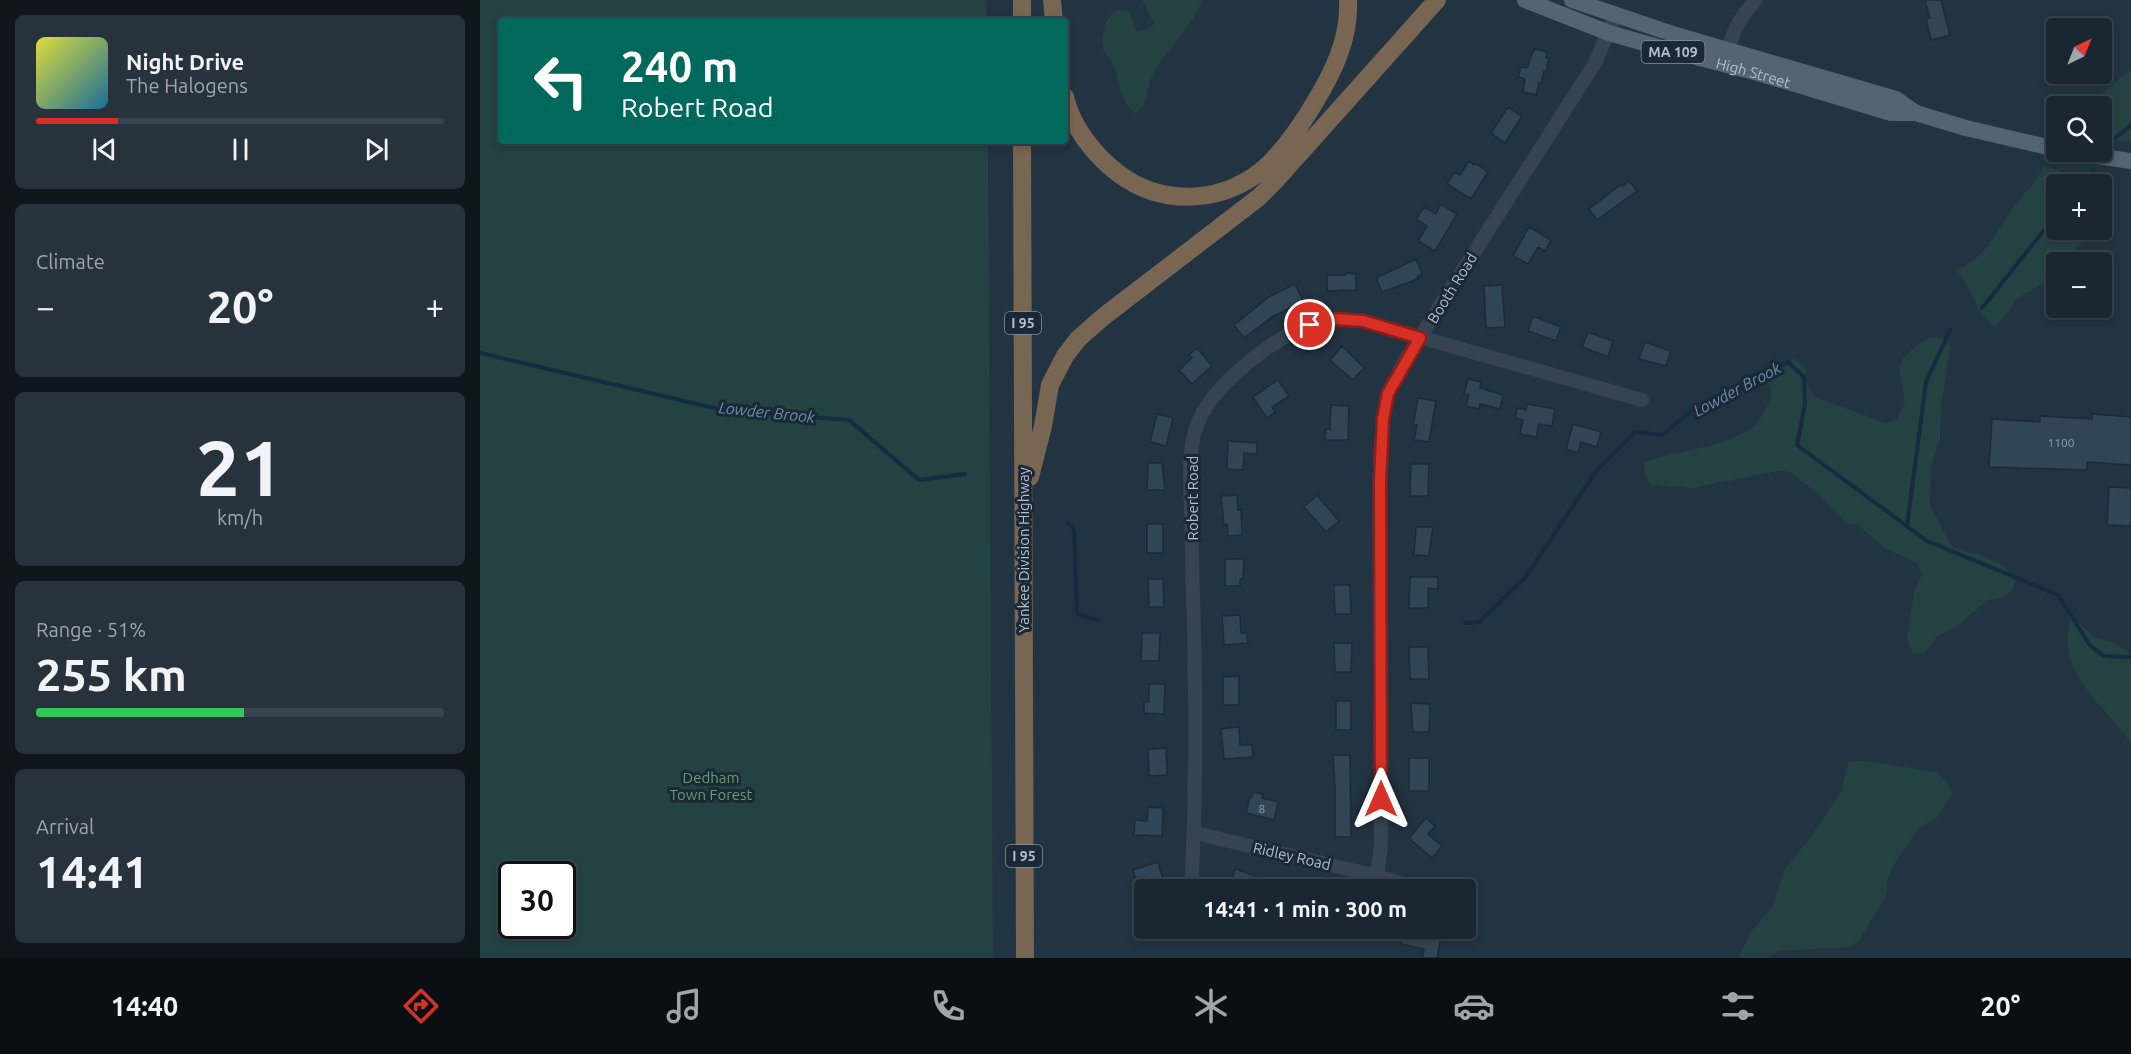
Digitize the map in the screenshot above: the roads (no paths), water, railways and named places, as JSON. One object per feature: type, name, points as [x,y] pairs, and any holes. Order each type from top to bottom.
[{"type":"highway","points":[[1022,0],[1022,18]]},
{"type":"highway","points":[[1052,0],[1054,18]]},
{"type":"highway","points":[[1068,106],[1094,150],[1109,166],[1136,185],[1157,193],[1187,197],[1206,196],[1228,190],[1246,181],[1270,162],[1302,122],[1322,90],[1342,48],[1349,15],[1348,0]]},
{"type":"highway","points":[[1023,506],[1050,385],[1065,356],[1078,339],[1103,317],[1258,198],[1437,0]]},
{"type":"highway","name":"Yankee Division Highway","points":[[1022,144],[1025,958]]},
{"type":"main road","name":"High Street","points":[[1525,0],[1609,33],[1665,50],[1725,57]]},
{"type":"main road","name":"High Street","points":[[1572,0],[1725,57],[1896,99],[1916,113],[1966,128],[2046,147]]},
{"type":"main road","points":[[2112,158],[2131,161]]},
{"type":"street","points":[[1725,57],[1736,27],[1747,9],[1756,0]]},
{"type":"street","name":"Booth Road","points":[[1377,876],[1381,845],[1380,470],[1383,419],[1388,393],[1420,338],[1595,63],[1615,16]]},
{"type":"street","name":"Robert Road","points":[[1192,879],[1195,833],[1190,459],[1196,429],[1208,404],[1232,378],[1271,345],[1310,325],[1336,319],[1363,321],[1642,400]]},
{"type":"street","name":"Ridley Road","points":[[1195,833],[1387,879]]},
{"type":"waterway","points":[[2112,141],[2131,125]]},
{"type":"waterway","points":[[1982,308],[2046,228]]},
{"type":"waterway","points":[[1907,526],[1926,382],[1950,330]]},
{"type":"waterway","name":"Lowder Brook","points":[[480,353],[727,411],[849,420],[919,480],[965,474]]},
{"type":"waterway","name":"Lowder Brook","points":[[1465,623],[1479,622],[1525,578],[1597,470],[1635,432],[1662,435],[1698,406],[1728,396],[1788,362],[1804,377],[1805,404],[1797,445],[1927,541],[2058,595],[2089,644],[2103,656],[2131,657]]},
{"type":"waterway","name":"Lowder Brook","points":[[1068,523],[1074,529],[1077,614],[1099,620]]},
{"type":"park label","name":"Dedham Town Forest","points":[[711,786]]}]
